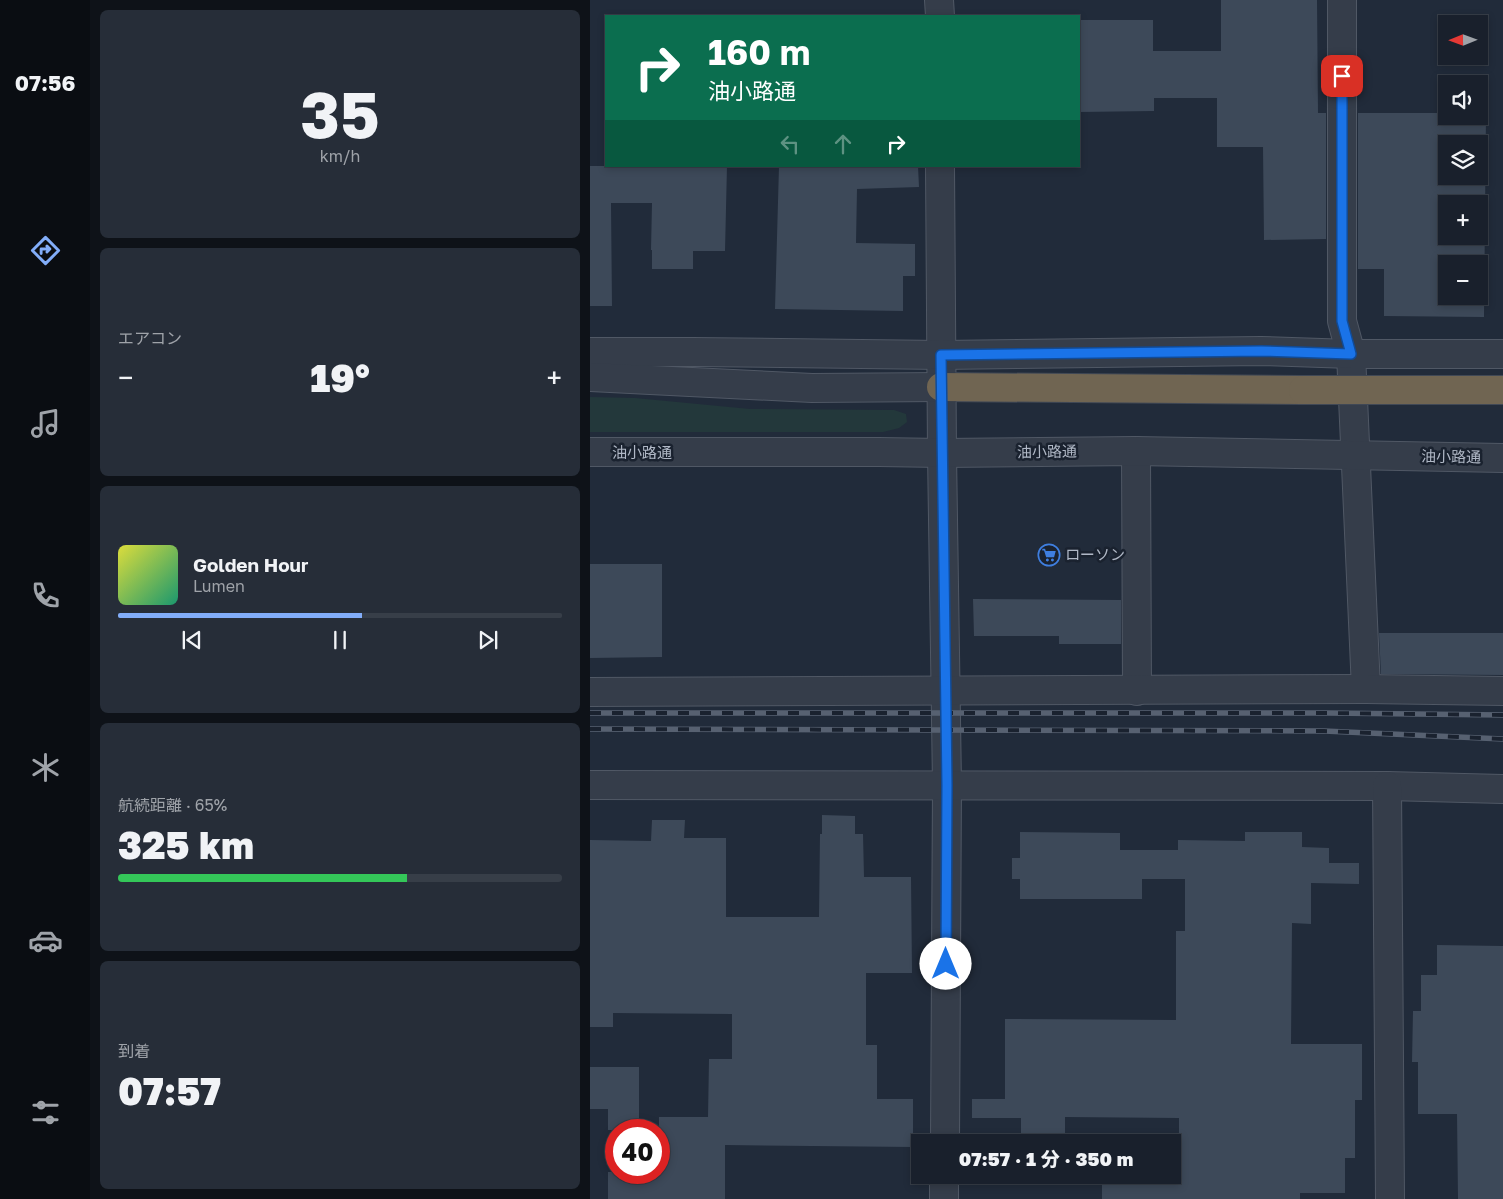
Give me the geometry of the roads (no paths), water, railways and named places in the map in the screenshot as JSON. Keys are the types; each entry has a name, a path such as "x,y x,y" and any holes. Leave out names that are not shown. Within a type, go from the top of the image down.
{"highway":[{"path":"941,387 1503,390"}],"street":[{"path":"940,0 940,15"},
{"path":"1342,0 1342,321 1351,354 1366,690"},
{"path":"940,167 947,785 945,1134"},
{"path":"590,352 941,355 1261,351 1351,354 1503,354"},
{"path":"590,377 812,388 941,387"},
{"path":"1136,450 1137,691"},
{"name":"油小路通","path":"590,452 942,453 1136,450 1503,458"},
{"path":"590,692 1503,691"},
{"path":"590,785 1387,786 1503,789"},
{"path":"1387,786 1390,1199"},
{"path":"944,1184 944,1199"}],"railway":[{"path":"590,713 1327,713 1503,715"},
{"path":"590,729 1324,731 1503,739"}],"place":[{"name":"ローソン","path":"1049,555"}]}
